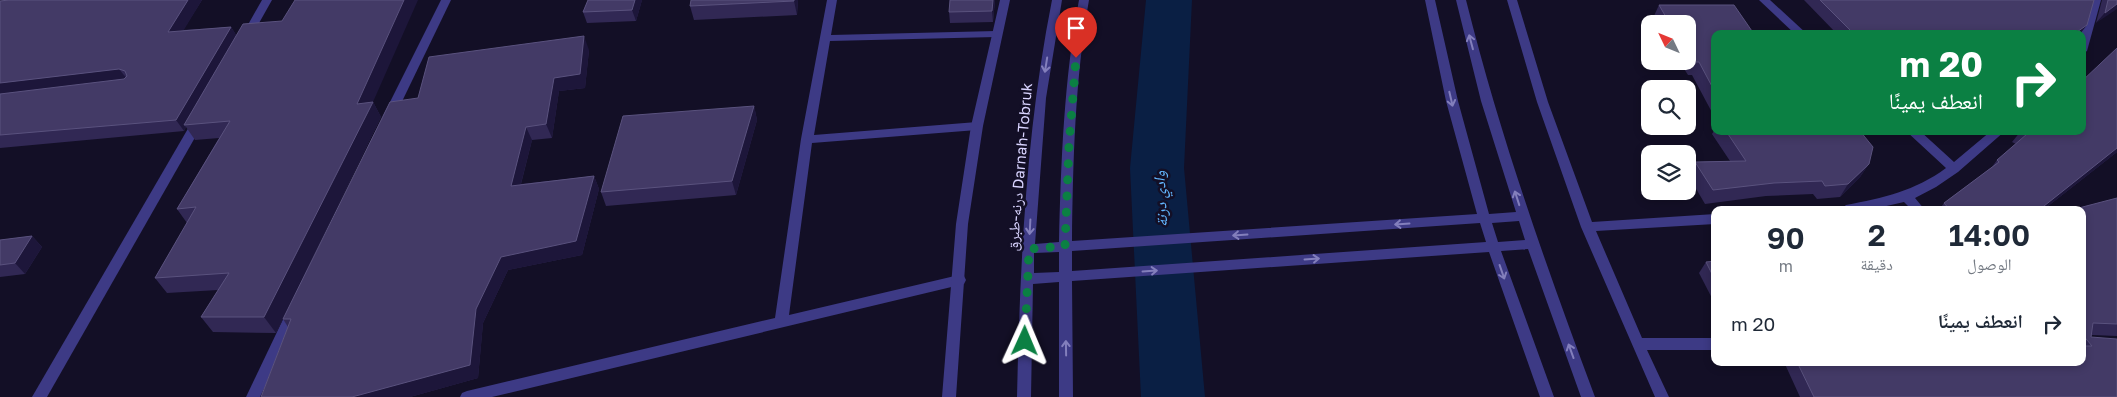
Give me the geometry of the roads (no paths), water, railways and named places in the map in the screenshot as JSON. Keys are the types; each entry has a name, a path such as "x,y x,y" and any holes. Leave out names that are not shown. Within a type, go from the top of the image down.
{"street":[{"path":"238,52 267,0"},
{"path":"382,129 446,0"},
{"path":"781,322 807,139 832,0"},
{"path":"949,397 962,224 977,126 1005,0"},
{"name":"درنه-طبرق Darnah-Tobruk","path":"1024,397 1027,279 1037,136 1057,0"},
{"path":"1066,397 1065,246 1070,127 1084,0"},
{"path":"1430,0 1455,115 1484,219 1547,397"},
{"path":"1461,0 1484,91 1523,216 1588,397"},
{"path":"1512,0 1540,99 1587,228 1662,397"},
{"path":"1764,0 1798,30"},
{"path":"2086,36 2096,0"},
{"path":"825,38 996,34"},
{"path":"39,397 203,112"},
{"path":"807,139 977,126"},
{"path":"1916,135 1954,169"},
{"path":"1863,206 1906,196 1954,169 1994,135"},
{"path":"1906,196 1915,206"},
{"path":"1029,249 1523,216"},
{"path":"1587,228 1711,219"},
{"path":"1027,279 1533,244"},
{"path":"468,397 958,280"},
{"path":"252,397 300,299"},
{"path":"1637,344 1711,344"}],"waterway":[{"name":"وادي درنة","path":"1169,0 1157,168 1173,397"}]}
